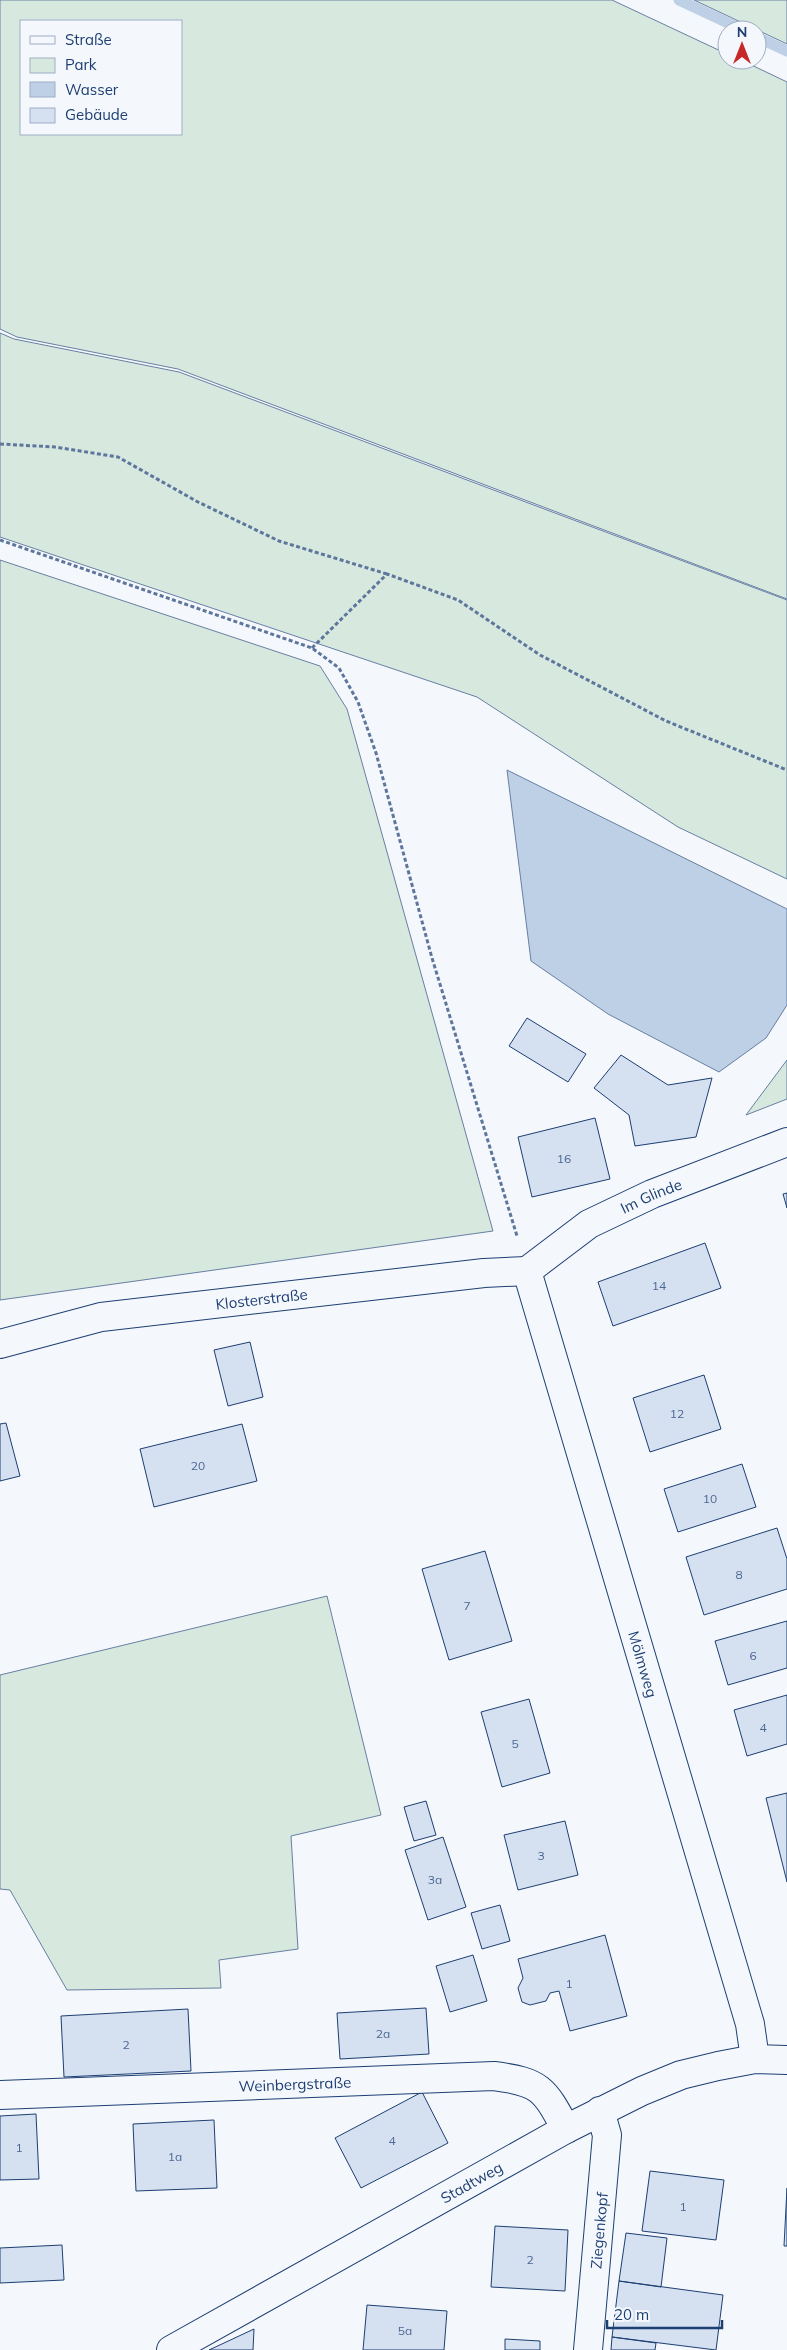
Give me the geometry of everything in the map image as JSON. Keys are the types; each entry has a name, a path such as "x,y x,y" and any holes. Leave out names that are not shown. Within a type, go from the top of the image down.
{"street":[{"name":"Im Glinde","path":"527,1271 589,1224 652,1194 787,1142"},
{"name":"Klosterstraße","path":"0,1344 101,1317 484,1273 527,1271"},
{"name":"Mölmweg","path":"527,1271 750,2024 755,2059"},
{"name":"Stadtweg","path":"171,2350 600,2111 681,2074 755,2059 787,2060"},
{"name":"Weinbergstraße","path":"0,2095 494,2076 523,2080 538,2087 548,2098 566,2129"},
{"name":"Ziegenkopf","path":"588,2350 607,2134 600,2111"}],"path":[{"path":"0,444 55,447 118,458 198,502 279,541 387,574 458,600 540,655 666,721 787,770"},
{"path":"0,540 312,648 339,668 358,702 376,753 432,958 527,1271"},
{"path":"312,648 387,574"}],"green space":[{"path":"0,0 612,0 717,49 717,70 762,70 787,82 787,599 178,369 17,337 0,329"},
{"path":"694,0 787,0 787,44 767,35 767,20 736,20"},
{"path":"0,333 14,339 179,372 787,600 787,879 678,827 477,697 0,537"},
{"path":"0,560 320,666 347,709 493,1231 0,1300"},
{"path":"787,1060 787,1099 746,1115"},
{"path":"327,1596 381,1815 291,1836 298,1949 219,1960 221,1988 67,1990 10,1890 0,1889 0,1675"}],"water":[{"path":"507,770 787,909 787,1005 766,1038 719,1072 608,1014 531,961"}],"building":[{"path":"527,1018 586,1054 568,1082 509,1046"},
{"path":"621,1055 668,1085 712,1078 696,1137 635,1146 629,1115 594,1088"},
{"path":"595,1118 610,1179 532,1197 518,1137"},
{"path":"787,1193 787,1208 783,1194"},
{"path":"705,1243 721,1288 613,1326 598,1282"},
{"path":"250,1342 263,1397 228,1406 214,1350"},
{"path":"704,1375 721,1429 650,1452 633,1398"},
{"path":"6,1423 20,1476 0,1481 0,1424"},
{"path":"242,1424 257,1481 154,1507 140,1449"},
{"path":"742,1464 756,1507 678,1532 664,1489"},
{"path":"777,1528 787,1559 787,1589 704,1615 686,1557"},
{"path":"485,1551 512,1641 449,1660 422,1569"},
{"path":"787,1621 787,1668 728,1685 715,1641"},
{"path":"787,1695 787,1744 747,1756 734,1710"},
{"path":"529,1699 550,1773 502,1787 481,1712"},
{"path":"787,1793 787,1882 766,1798"},
{"path":"426,1801 436,1835 414,1841 404,1807"},
{"path":"565,1821 578,1875 518,1890 504,1835"},
{"path":"443,1837 466,1907 428,1920 405,1850"},
{"path":"500,1905 510,1941 482,1949 471,1913"},
{"path":"605,1935 627,2016 570,2031 559,1991 550,1993 546,2001 530,2005 522,2002 518,1988 523,1978 518,1959"},
{"path":"473,1955 487,2001 450,2012 436,1966"},
{"path":"426,2008 429,2054 340,2059 337,2013"},
{"path":"188,2009 191,2071 64,2077 61,2016"},
{"path":"422,2092 448,2143 361,2188 335,2138"},
{"path":"36,2114 39,2179 0,2180 0,2116"},
{"path":"214,2120 217,2188 136,2191 133,2124"},
{"path":"650,2171 724,2180 716,2240 642,2231"},
{"path":"787,2188 787,2246 784,2246"},
{"path":"495,2226 568,2230 565,2291 491,2287"},
{"path":"626,2233 667,2238 661,2287 619,2281"},
{"path":"62,2245 64,2280 0,2283 0,2248"},
{"path":"619,2281 723,2295 716,2350 612,2337"},
{"path":"367,2305 447,2311 444,2350 363,2350"},
{"path":"254,2329 253,2350 209,2350"},
{"path":"612,2337 656,2343 655,2350 611,2350"},
{"path":"505,2339 540,2341 540,2350 505,2350"}],"waterway":[{"path":"679,0 722,20"},
{"path":"767,42 787,51"}]}
